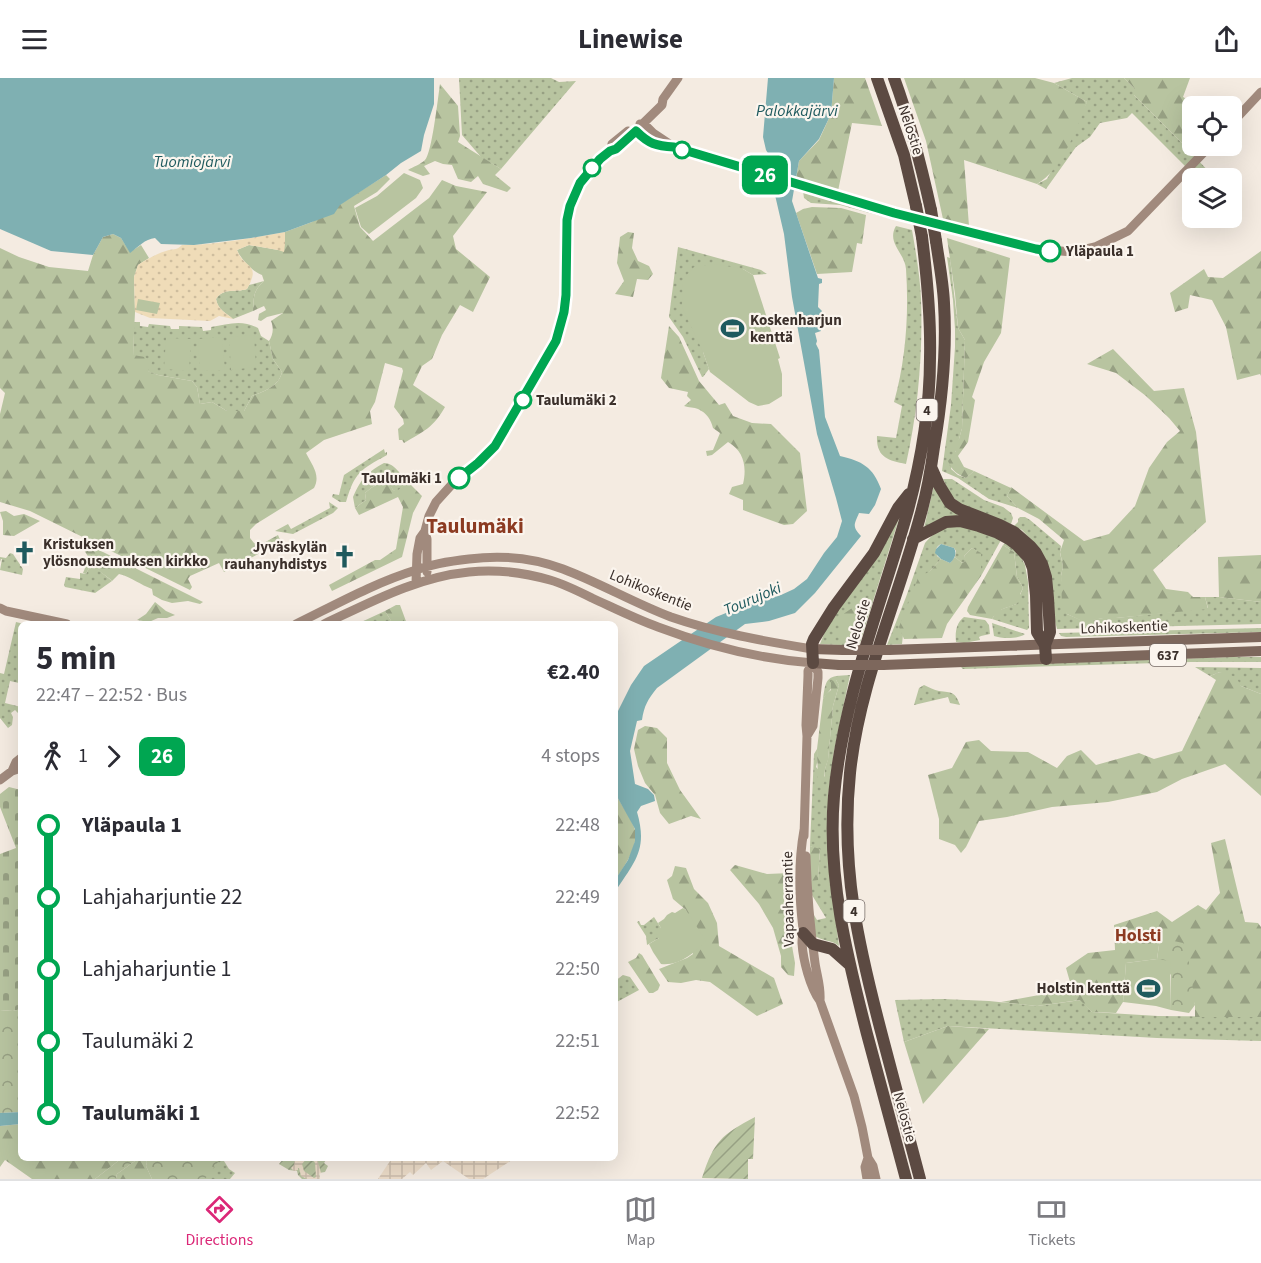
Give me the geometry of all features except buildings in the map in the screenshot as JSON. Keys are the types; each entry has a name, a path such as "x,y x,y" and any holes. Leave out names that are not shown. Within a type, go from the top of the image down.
{"highway":[{"name":"Nelostie","path":"877,78 904,155 922,237 928,291 930,358 920,457 896,551 846,719 834,797 834,869 837,900 850,965 906,1179"},
{"name":"Nelostie","path":"894,78 917,149 931,210 944,305 944,361 939,414 922,513 860,715 850,772 846,833 856,928 920,1179"},
{"path":"931,467 950,502 959,509 1014,532 1036,553 1046,578 1048,598 1050,632 1045,645 1046,659"},
{"path":"813,663 812,644 822,624 868,563 898,508 912,491"},
{"path":"914,539 946,522 960,521 1009,538 1029,558 1033,568 1037,632 1045,645"},
{"path":"803,933 813,944 832,949 850,965"}],"main road":[{"path":"416,583 420,538 436,502 445,491 489,453 500,439 556,341 566,295 567,220 570,206 580,183 600,159 616,149 639,126 678,78"},
{"path":"1242,112 1261,92"},
{"path":"639,126 646,141 659,147 674,147 894,213 1029,248 1052,251 1073,252 1095,247 1128,231 1200,156"},
{"path":"425,531 427,539 426,580"},
{"name":"Lohikoskentie","path":"302,621 387,580 416,569 470,559 503,557 542,563 561,569 674,618 756,640 812,649 900,650 1261,637"},
{"name":"Lohikoskentie","path":"330,621 398,589 416,583 468,572 493,571 551,580 659,627 738,652 813,663 896,664 1261,651"},
{"path":"2,610 53,621"},
{"name":"Vapaaherrantie","path":"813,663 808,671 804,830 809,917 821,991 820,1000"},
{"path":"0,780 16,769"},
{"name":"Vapaaherrantie","path":"804,830 800,850 803,951 814,992 820,1000 854,1096 868,1158 873,1166 876,1179"},
{"name":"Vapaaherrantie","path":"867,1179 865,1167 868,1158"}],"green space":[{"path":"459,78 551,78 559,82 576,81 501,169 481,157 462,135"},
{"path":"834,78 865,78 882,126 852,123 838,191 796,178 799,161 819,140 831,114"},
{"path":"904,78 1035,78 1054,83 1087,102 1061,159 1046,178 1037,184 964,160 969,226 943,219 926,141"},
{"path":"1072,78 1124,78 1134,88 1134,95 1182,143 1182,156 1194,156 1205,168 1187,168 1132,113 1127,118 1100,123 1090,137 1076,147 1046,189 1037,184 1047,179 1087,102 1054,83"},
{"path":"1124,78 1190,78 1182,96 1182,143 1134,95 1134,88"},
{"path":"440,84 458,106 460,136 458,142 501,169 495,175 511,188 507,192 483,184 478,176 471,182 458,179 452,165 435,161 424,166 430,174 423,176 408,170 425,160 428,155"},
{"path":"404,173 420,180 423,188 416,198 369,234 361,227 355,208 377,196"},
{"path":"386,175 390,179 377,192 354,206 360,227 373,241 429,198 442,180 456,186 487,192 453,236 456,249 490,277 473,312 460,305 442,335 432,359 422,366 413,385 445,407 437,420 428,428 404,443 399,440 398,429 404,424 394,407 403,371 402,368 385,363 375,402 370,411 372,424 324,440 306,453 316,474 314,488 250,530 250,538 254,543 260,545 278,535 281,542 224,572 219,563 190,576 188,579 192,587 190,590 30,511 0,502 0,414 5,393 0,388 0,248 49,267 88,271 93,255 103,237 113,234 121,238 130,252 141,245 149,258 138,265 134,277 133,355 145,357 152,362 148,371 192,381 197,387 200,404 212,402 227,411 244,411 252,396 271,387 278,381 282,372 273,359 269,341 273,331 271,321 283,313 258,320 259,314 266,310 264,306 253,311 254,298 256,291 264,281 262,275 248,265 237,250 249,245 278,250 285,244 285,232 312,222"},
{"path":"803,191 884,213 888,218 840,205 811,203 804,198"},
{"path":"812,207 841,208 866,215 862,244 857,243 852,272 817,274 796,213"},
{"path":"896,226 912,230 921,299 919,382 906,464 884,457 877,443 877,436 896,438 902,406 894,402 904,353 907,286 905,263 893,238"},
{"path":"628,232 634,233 632,248 638,261 649,266 653,274 648,280 637,279 633,297 615,294 624,281 617,263 620,237"},
{"path":"947,238 1010,258 1001,333 984,362 972,397 975,400 968,442 958,456 964,467 974,471 966,478 955,472 948,461 956,451 953,445 959,439 962,428 965,340 958,328"},
{"path":"678,247 761,270 767,274 753,275 743,269 703,352 709,369 703,377 683,337 669,317"},
{"path":"1261,251 1261,376 1260,374 1237,380 1226,327 1212,300 1190,295 1188,308 1175,312 1170,293 1204,269 1208,277 1223,278"},
{"path":"947,257 950,258 958,328 965,340 962,428 951,469 966,478 974,471 1011,488 1007,496 1018,508 989,499 958,478 942,471 951,405 955,347 953,300"},
{"name":"Koskenharjun kenttä","path":"715,264 743,269 753,275 780,358 778,359 782,374 782,396 769,404 758,406 749,402 710,372 682,307 683,279 694,267"},
{"path":"264,281 255,294 253,311 233,319 218,306 216,299 219,295 247,289 249,285"},
{"path":"138,299 160,303 157,314 136,310"},
{"path":"134,322 140,322 140,326 148,327 149,324 170,326 171,329 179,329 179,326 202,327 203,331 229,324 252,325 258,328 261,336 269,341 273,359 282,372 278,381 271,387 252,396 244,411 227,411 212,402 200,404 197,387 192,381 147,371 133,356"},
{"path":"669,326 679,337 699,381 719,405 725,403 733,416 752,423 771,424 800,453 807,511 793,524 784,525 743,510 743,500 729,494 732,487 743,484 745,472 741,455 728,442 712,455 707,456 706,451 713,450 720,433 713,428 704,413 696,408 684,406 691,400 687,396 688,392 669,388 661,378"},
{"path":"254,335 256,367 231,370 229,337"},
{"path":"222,337 225,370 200,371 198,339"},
{"path":"166,338 191,339 189,371 164,369"},
{"path":"1113,349 1154,391 1184,388 1196,432 1206,522 1153,570 1166,589 1188,592 1193,597 1205,597 1208,609 1103,618 1084,622 1067,614 1062,606 1063,566 1060,552 1064,540 1039,519 1018,508 1007,496 1011,487 1084,541 1109,534 1135,506 1149,468 1167,442 1180,431 1146,396 1116,373 1087,364"},
{"path":"384,449 387,455 360,473 352,484 346,502 340,502 332,497 333,494 339,495 344,475"},
{"path":"384,463 394,467 408,482 397,492 386,479 365,493 366,500 355,508 353,497 362,481 368,473"},
{"path":"387,479 393,490 397,491 408,482 422,496 413,513 402,557 332,591 329,585 375,560 380,560 396,549 403,507 398,497 359,515 355,508 366,500 365,493"},
{"path":"943,479 952,479 984,500 1003,507 1011,513 1013,518 1011,524 962,505 951,496"},
{"path":"934,485 972,518 924,528"},
{"path":"329,502 338,508 333,513 293,534 275,531 288,524 291,529 330,508"},
{"path":"6,511 14,516 24,514 40,521 14,536 3,535 3,521 0,512"},
{"path":"901,512 859,646 820,644 826,629","holes":["863,606 852,631 839,637 839,618 855,607"]},
{"path":"1020,517 1030,520 1061,546 1063,566 1061,576 1067,614 1083,621 1208,608 1205,597 1219,597 1261,602 1261,624 1057,629 1036,545 1022,530 1014,526"},
{"path":"956,526 975,529 1001,540 981,576 980,553 972,548 964,556 967,561 962,563 955,557 954,548 941,544 938,546 937,556 941,559 922,580 904,626 902,644 887,645 925,543 939,531"},
{"path":"1006,542 1020,555 1025,565 1028,582 1029,628 1027,630 992,619 997,611 1016,604 1023,588 1017,577 1014,552 1003,545"},
{"path":"1003,545 1014,552 1017,577 1023,588 1020,601 1002,610 992,619 970,615 967,611 968,607"},
{"path":"91,546 203,602 200,604 188,601 172,603 162,600 153,595 152,589 123,575 119,574 112,581 91,564 86,574 83,573 89,558 84,550"},
{"path":"972,548 981,553 981,576 947,624 942,638 904,639 899,627 918,578 930,571 941,559 950,563 955,557 962,563 966,561 964,556"},
{"path":"10,553 23,569 22,575 0,570 2,559 0,562 0,557 6,558"},
{"path":"1261,555 1261,602 1219,597 1218,557"},
{"path":"91,564 112,581 95,593 65,587 66,577 80,579 80,573 86,574"},
{"path":"155,602 175,615 151,621 137,620 146,614"},
{"path":"400,605 406,621 391,621 385,611"},
{"path":"855,606 863,606 855,624 844,639 839,637 839,617"},
{"path":"385,611 391,621 363,621"},
{"path":"964,617 985,620 989,625 990,634 979,637 980,640 956,642 957,628"},
{"path":"16,622 18,622 18,683 10,681 5,703 18,706 18,713 15,710 11,713 12,725 8,728 0,718 0,673 4,674"},
{"path":"992,623 1025,634 1010,638 994,636"},
{"path":"1261,628 1261,632 1066,637 1059,633"},
{"path":"1261,657 1261,662 963,669 960,666"},
{"path":"1195,667 1261,668 1261,694 1241,686 1220,672 1210,676"},
{"path":"1220,672 1236,677 1241,686 1261,694 1261,796 1225,764 1182,779 1157,792 1108,802 1052,807 979,821 961,853 955,845 939,839 939,819 928,775 952,768 966,742 979,740 991,751 1028,752 1057,768 1067,756 1081,750 1096,765 1139,753 1154,759 1182,751 1216,680 1210,676"},
{"path":"850,675 834,751 828,797 829,870 839,946 815,936 812,912 817,920 826,918 812,895 810,881 818,879 820,850 810,846 814,754 817,749 816,767 825,777 833,706 839,685 836,680 823,699 825,686 832,677"},
{"path":"836,680 839,685 833,706 824,783 818,782 817,749 823,699 831,690 831,681"},
{"path":"924,685 952,694 960,705 950,703 948,697 914,705 919,688"},
{"path":"645,726 657,728 667,738 667,763 680,790 701,819 691,816 669,824 660,813 655,795 645,783 638,766 634,749 638,730"},
{"path":"9,787 18,789 18,1010 13,1011 0,1010 0,854 16,848 0,807 0,794"},
{"path":"618,798 636,833 633,847 618,876"},
{"path":"1225,839 1245,922 1258,923 1261,927 1261,1017 1195,1017 1195,1004 1160,938 1157,959 1126,963 1123,1002 1116,1013 1092,1012 1080,1000 1037,1006 1001,1002 1072,989 1066,968 1088,953 1115,950 1114,925 1157,911 1172,922 1198,905 1206,910 1220,893 1211,843"},
{"path":"810,846 820,849 818,880 810,881"},
{"path":"735,865 767,874 790,873 784,900 795,963 794,976 788,975 781,967 781,956 773,928 759,904 730,870"},
{"path":"675,866 686,868 694,889 708,903 717,923 719,946 774,978 783,1004 757,1016 710,982 696,980 681,983 668,982 659,969 693,954 686,910 673,899 667,880 672,876"},
{"path":"683,908 706,941 680,961 661,964 649,944 659,938 655,931 661,928 658,923 672,912 675,913"},
{"path":"654,917 661,928 659,938 647,945 646,936 637,922 644,925"},
{"path":"1160,938 1183,943 1190,966 1195,1005 1189,1013 1171,1010 1171,975 1157,959"},
{"path":"639,953 660,985 653,993 649,993 628,962 636,958"},
{"name":"Holstin kenttä","path":"1157,959 1170,961 1171,1010 1123,1002 1126,963"},
{"path":"623,975 630,977 639,990 618,1001 618,979"},
{"path":"943,999 1037,1006 1081,1000 1092,1012 1158,1016 1261,1017 1261,1041 1157,1038 948,1026 904,1042 895,1000"},
{"path":"0,1010 18,1010 18,1112 0,1113"},
{"path":"948,1026 989,1029 923,1104 904,1042"},
{"path":"755,1117 753,1159 748,1159 748,1179 702,1178 720,1140"},
{"path":"18,1124 18,1161 118,1161 95,1179 32,1179 5,1160 0,1167 0,1126"},
{"path":"118,1161 135,1161 117,1174 117,1179 95,1179"},
{"path":"135,1161 146,1161 146,1166 152,1179 117,1179 117,1174"},
{"path":"160,1161 224,1161 235,1173 230,1179 192,1179"},
{"path":"219,1161 205,1179 152,1179 146,1166 147,1162"},
{"path":"282,1161 325,1161 324,1163 328,1166 325,1172 319,1173 320,1179 302,1179 297,1171 289,1170 279,1164"}],"sand":[{"path":"285,232 284,252 249,245 237,250 252,270 251,280 247,289 226,292 216,299 220,308 233,319 219,316 210,321 150,318 135,312 134,277 138,265 149,258 177,249 182,245 246,239"}],"shaded area":[{"path":"295,1161 304,1161 302,1164 304,1171 314,1178 316,1177 314,1161 318,1161 320,1179 307,1179 301,1176 299,1168 294,1171 291,1168"},
{"path":"390,1161 443,1161 431,1170 426,1163 413,1175 410,1172 402,1179 378,1179"},
{"path":"443,1161 510,1161 483,1179 469,1179"}],"water":[{"name":"Tuomiojärvi","path":"0,78 434,78 434,104 421,151 340,205 334,214 285,232 251,238 194,245 161,244 155,238 130,253 121,238 113,234 103,237 93,255 51,251 0,229"},
{"name":"Palokkajärvi","path":"768,78 834,78 831,114 819,139 799,161 792,201 818,278 822,279 822,283 819,284 818,307 822,311 820,314 822,317 818,319 821,331 815,333 819,350 825,417 840,456 866,466 878,481 881,489 869,514 859,513 857,517 855,527 861,536 815,593 795,613 769,621 745,624 657,688 651,696 642,720 637,721 630,751 635,784 648,789 654,795 655,801 641,806 637,812 641,836 638,855 618,887 618,875 628,860 635,841 635,829 618,798 618,711 631,685 644,666 716,617 781,595 807,579 837,537 842,521 817,434 792,297 784,234 775,195 776,166 766,150 763,137"},
{"path":"941,544 954,548 955,556 950,563 935,553"},
{"path":"18,1112 18,1124 0,1126 0,1113"}],"bus line":[{"name":"26","path":"459,478 478,463 500,439 556,341 566,295 567,220 570,206 580,183 600,159 616,149 636,131 646,141 659,147 674,147 894,213 1050,251"}],"place":[{"name":"Yläpaula 1","path":"1050,251"},
{"name":"Koskenharjun kenttä","path":"732,329"},
{"name":"Taulumäki 2","path":"523,400"},
{"name":"Taulumäki 1","path":"459,478"},
{"name":"Kristuksen ylösnousemuksen kirkko","path":"25,553"},
{"name":"Jyväskylän rauhanyhdistys","path":"345,556"},
{"name":"Holstin kenttä","path":"1148,988"}],"district":[{"name":"Taulumäki","path":"475,526"},
{"name":"Holsti","path":"1138,935"}],"water label":[{"name":"Tourujoki","path":"752,598"}]}
